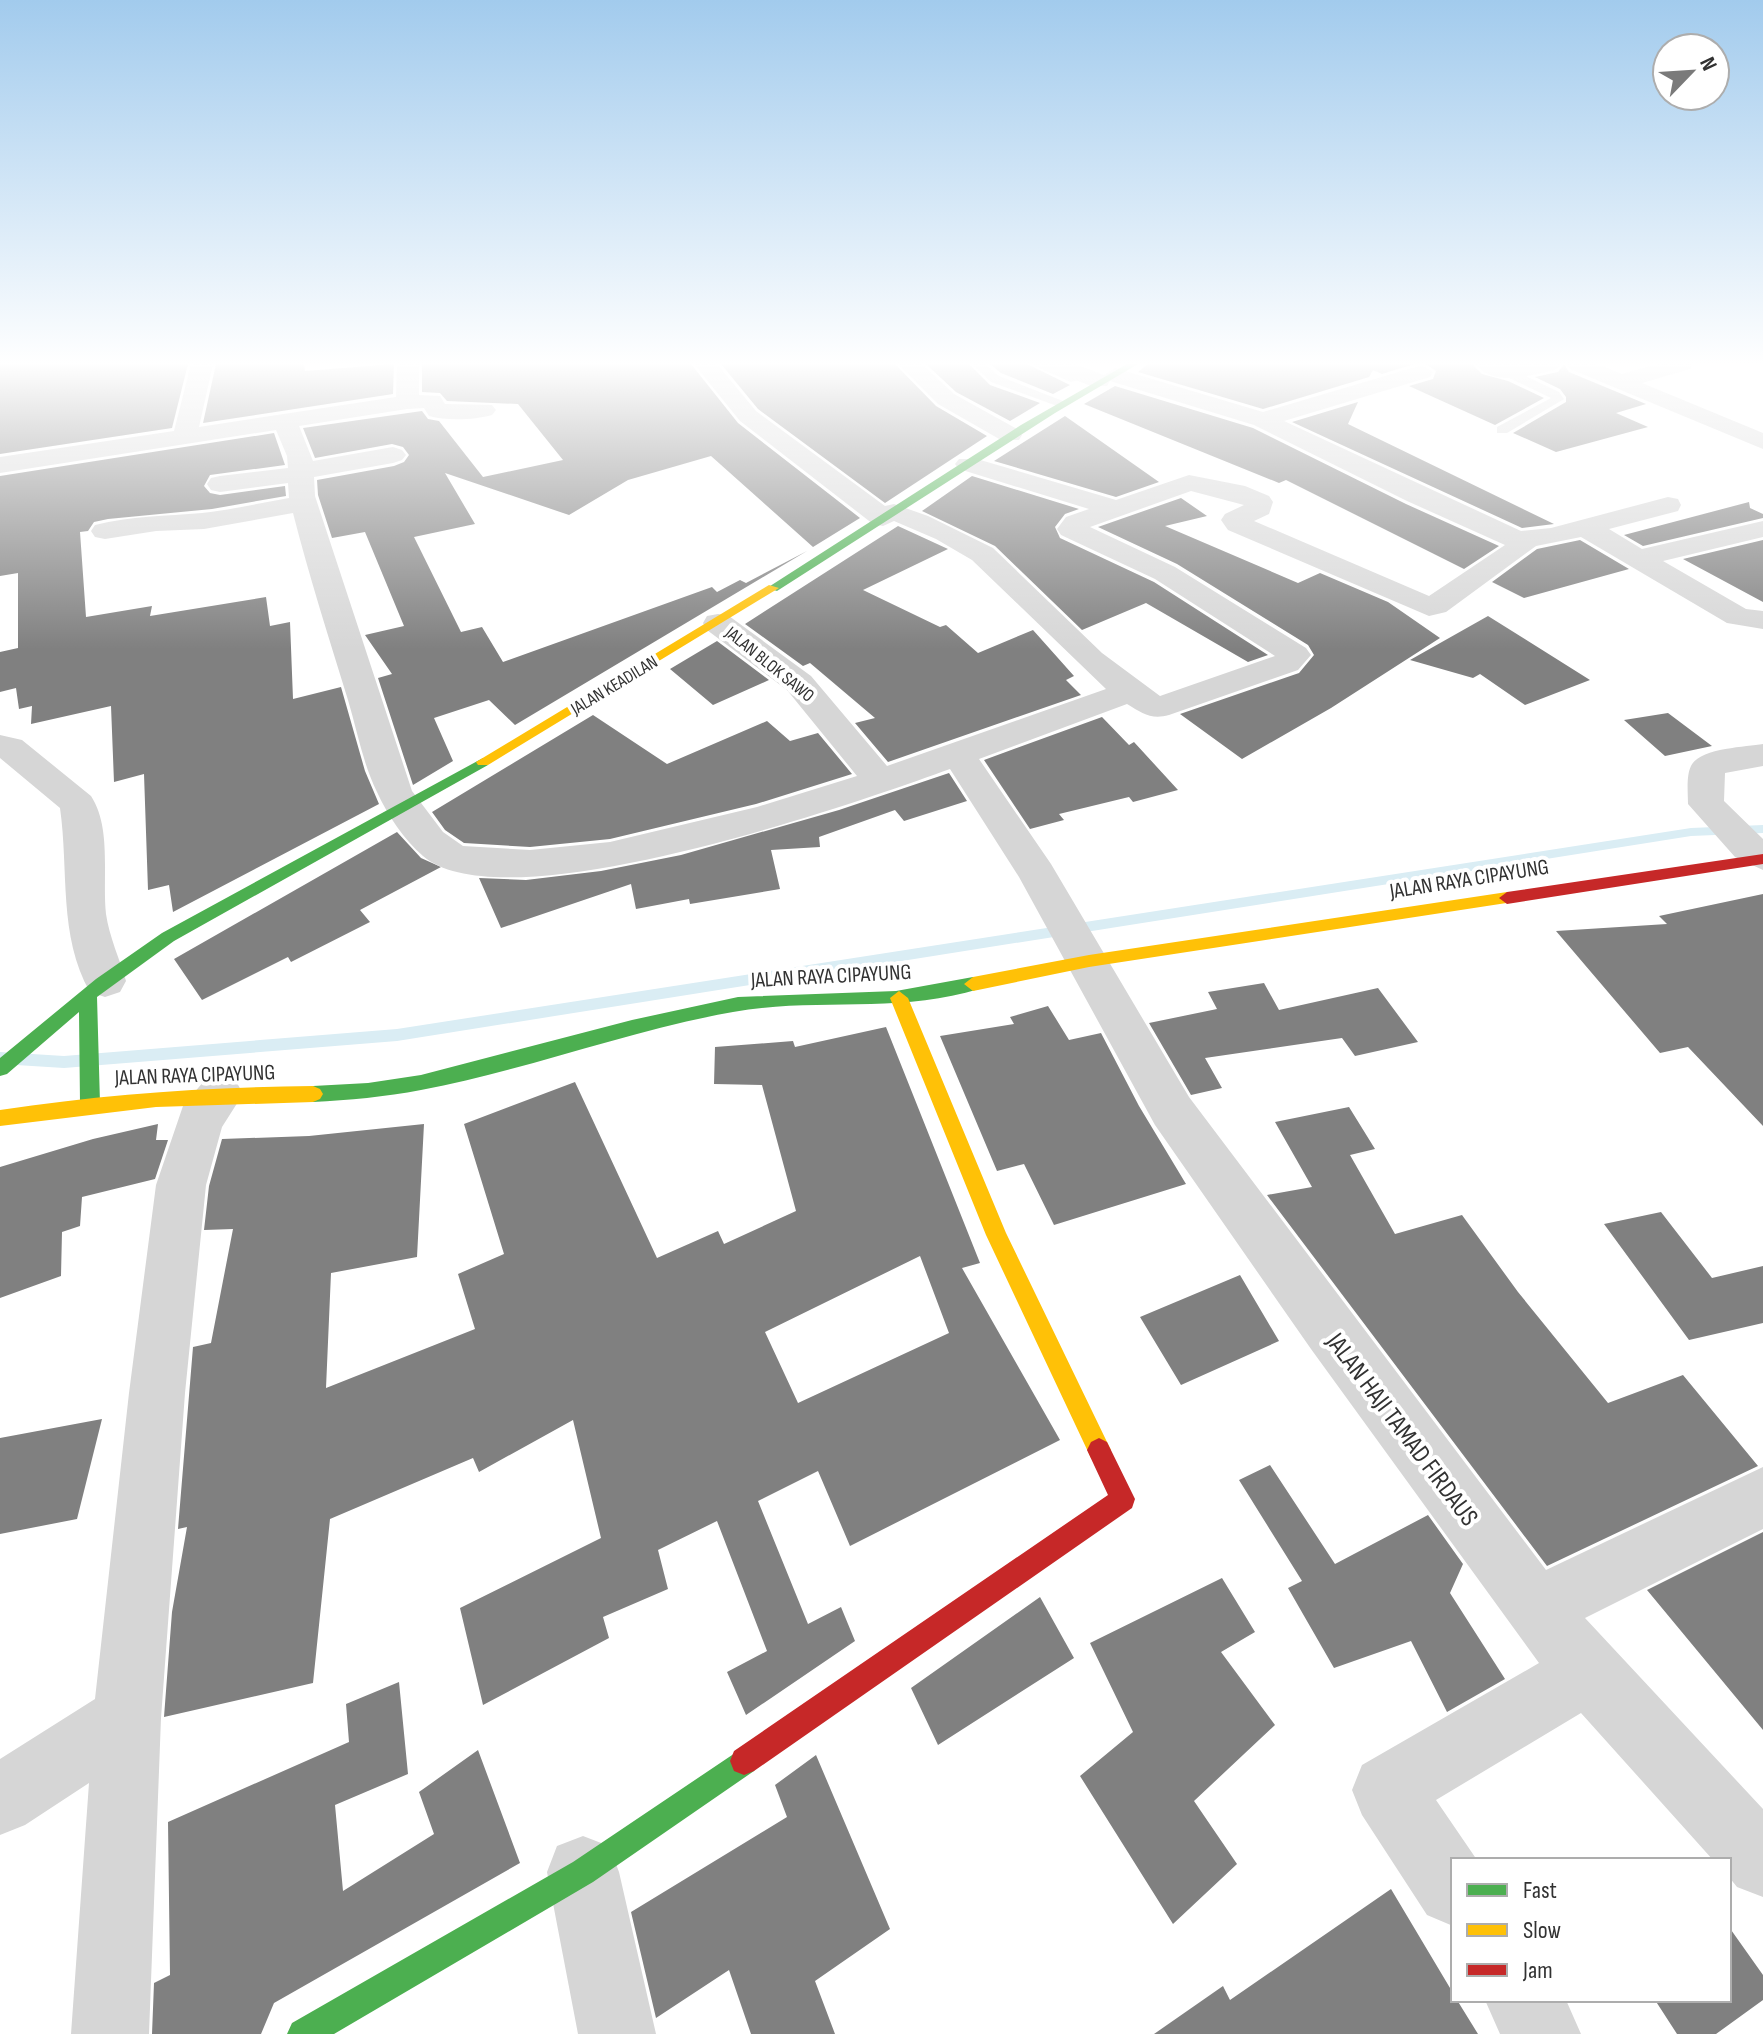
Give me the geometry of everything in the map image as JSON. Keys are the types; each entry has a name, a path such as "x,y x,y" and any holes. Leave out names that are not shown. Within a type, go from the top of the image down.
{"main road":[{"name":"JALAN KEADILAN","path":"0,1069 97,989 167,938 404,809 718,623 975,459"},
{"name":"JALAN RAYA CIPAYUNG","path":"0,1118 90,1103 220,1094 335,1094 448,1079 603,1033 739,1004 899,998 1086,957 1758,854"},
{"path":"90,1103 91,1026 97,989"},
{"path":"303,2034 583,1872 1123,1499 996,1235 899,998"}],"street":[{"path":"0,465 37,459"},
{"path":"300,459 318,554 394,791 404,809 442,852 470,862 541,865 608,858 752,821 880,781 1128,692"},
{"path":"105,531 231,517 303,483 380,459"},
{"path":"809,459 888,515 940,532 991,561 1128,692 1157,708 1287,663 1295,655 1165,573 1071,529 1076,523 1189,483 1257,499 1259,508 1235,520 1238,524 1429,607 1435,606 1523,545 1342,459"},
{"path":"968,464 1114,508"},
{"path":"220,484 303,483"},
{"path":"1518,540 1552,536 1668,505"},
{"path":"1585,527 1738,617 1763,620"},
{"path":"1639,558 1763,529"},
{"name":"JALAN BLOK SAWO","path":"718,623 799,683 880,781"},
{"path":"0,746 10,748 78,804 84,843 86,917 97,989"},
{"name":"JALAN HAJI TAMAD FIRDAUS","path":"958,754 1037,873 1172,1111 1536,1609 1588,1672 1763,1861"},
{"path":"1758,854 1706,804 1707,768 1717,762 1763,755"},
{"path":"110,2034 127,1718 181,1185 200,1120 220,1094"},
{"path":"1536,1609 1763,1497"},
{"path":"1451,1886 1387,1790 1588,1672"},
{"path":"0,1800 127,1718"},
{"path":"583,1872 617,2034"},
{"path":"1524,2002 1542,2034"}],"building":[{"path":"109,459 283,459 285,465 210,475 204,486 210,493 220,495 285,486 286,496 212,509 108,519 94,522 88,531 80,532 86,617 152,606 150,616 266,597 270,626 290,622 293,699 341,687 365,771 379,804 173,912 169,885 148,890 144,774 114,782 111,706 31,724 32,706 19,709 16,688 0,692 0,652 18,648 18,573 0,576 0,476"},
{"path":"406,459 469,459 483,477 563,460 701,459 628,480 569,515 445,473 475,524 414,537 461,632 482,627 503,662 712,587 717,592 740,580 746,583 807,551 515,725 489,700 434,718 453,761 413,785 378,678 392,674 365,635 404,626 365,532 332,538 318,495 317,480 394,466"},
{"path":"714,459 784,459 860,518 813,547"},
{"path":"825,459 952,459 885,503"},
{"path":"1126,459 1159,482 1116,497 994,461"},
{"path":"1220,459 1315,459 1499,546 1464,569 1286,480 1279,483"},
{"path":"1372,459 1420,459 1554,524 1522,528"},
{"path":"972,476 1079,509 1065,514 1055,527 1060,538 1154,582 1268,655 1248,662 1146,603 1082,630 995,546 922,511"},
{"path":"1181,498 1207,516 1165,526 1298,583 1320,573 1388,602 1440,638 1331,708 1242,759 1180,714 1299,673 1314,655 1308,645 1177,564 1098,527"},
{"path":"1749,502 1750,508 1763,514 1763,518 1643,546 1624,535"},
{"path":"898,526 948,549 863,590 940,627 946,625 978,653 1033,630 1074,676 1066,680 1081,695 888,762 855,723 875,718 810,663 803,666 745,624"},
{"path":"1580,540 1629,569 1524,598 1492,582 1537,549"},
{"path":"1763,540 1763,602 1683,559"},
{"path":"1488,616 1590,680 1525,705 1480,674 1473,678 1410,660"},
{"path":"717,641 769,680 713,705 670,669"},
{"path":"1668,713 1712,746 1665,756 1624,720"},
{"path":"593,715 667,764 767,721 790,741 818,733 852,774 756,804 610,839 530,847 464,843 445,830 432,812"},
{"path":"1102,717 1129,745 1134,742 1178,790 1133,802 1129,797 1059,814 1064,820 1030,829 984,760"},
{"path":"949,773 967,801 904,821 895,810 819,837 820,847 771,850 780,889 690,904 689,899 636,909 631,884 501,928 479,878 526,880 601,871 681,855 839,810"},
{"path":"397,832 421,858 441,867 360,910 370,922 291,962 288,957 202,1000 174,959"},
{"path":"1763,894 1763,1126 1688,1047 1660,1053 1556,931 1667,924 1659,916"},
{"path":"1264,983 1279,1010 1378,988 1418,1042 1355,1056 1342,1038 1205,1058 1222,1088 1191,1095 1149,1023 1217,1009 1208,992"},
{"path":"1048,1006 1069,1040 1101,1033 1139,1106 1186,1184 1054,1225 1024,1164 997,1171 940,1036 1014,1024 1010,1017"},
{"path":"886,1027 980,1263 962,1268 1060,1440 850,1546 818,1471 758,1501 808,1624 841,1607 855,1641 746,1715 727,1672 767,1651 717,1521 658,1550 668,1589 603,1617 609,1638 483,1705 460,1608 601,1538 573,1420 479,1472 473,1458 330,1519 313,1683 164,1717 172,1612 187,1527 178,1529 193,1347 211,1343 233,1229 204,1230 209,1186 222,1139 309,1136 424,1124 417,1257 331,1273 326,1388 475,1329 458,1274 504,1254 464,1124 575,1082 657,1258 718,1231 724,1244 796,1211 762,1085 714,1084 715,1047 793,1041 795,1047","holes":["920,1256 949,1333 798,1403 765,1332"]},
{"path":"1349,1107 1375,1149 1350,1155 1395,1234 1462,1215 1518,1292 1608,1403 1683,1375 1758,1466 1547,1566 1267,1195 1312,1187 1275,1122"},
{"path":"158,1124 156,1140 168,1140 155,1179 82,1197 80,1226 62,1232 61,1276 0,1298 0,1167 93,1139"},
{"path":"1661,1212 1712,1278 1763,1266 1763,1323 1689,1340 1604,1224"},
{"path":"1240,1275 1279,1341 1181,1385 1140,1317"},
{"path":"102,1419 77,1519 0,1534 0,1438"},
{"path":"1270,1465 1335,1564 1428,1515 1463,1564 1450,1593 1505,1679 1447,1712 1411,1641 1334,1668 1288,1588 1302,1581 1239,1480"},
{"path":"1763,1532 1763,1730 1647,1590"},
{"path":"1222,1578 1255,1632 1221,1652 1275,1725 1194,1801 1237,1864 1173,1924 1080,1776 1133,1732 1090,1643"},
{"path":"1040,1597 1074,1658 938,1745 911,1688"},
{"path":"399,1682 408,1774 335,1805 343,1891 434,1834 419,1792 478,1750 520,1863 274,2003 261,2034 152,2034 154,1983 170,1975 168,1822 349,1742 346,1704"},
{"path":"816,1755 890,1929 815,1981 835,2034 751,2034 729,1970 656,2018 631,1912 787,1817 775,1785"},
{"path":"1391,1889 1451,1990 1451,2002 1458,2002 1478,2034 1154,2034 1223,1986 1230,2000"},
{"path":"1731,1930 1763,1975 1763,2000 1716,2034 1677,2034 1656,2002 1731,2002"}],"waterway":[{"path":"0,1058 64,1062 397,1035 1691,832 1763,829"}],"traffic: fast":[{"path":"773,588 977,459"},
{"path":"0,1069 145,951 483,762"},
{"path":"313,1094 368,1091 421,1083 632,1026 738,1004 896,998 973,984"},
{"path":"88,997 90,1103"},
{"path":"303,2034 583,1872 744,1761"}],"traffic: slow":[{"path":"483,762 773,588"},
{"path":"973,984 1089,961 1507,898"},
{"path":"899,998 996,1235 1099,1450"},
{"path":"0,1118 156,1099 313,1094"}],"traffic: jam":[{"path":"1507,898 1763,859"},
{"path":"744,1761 1123,1499 1099,1450"}]}
